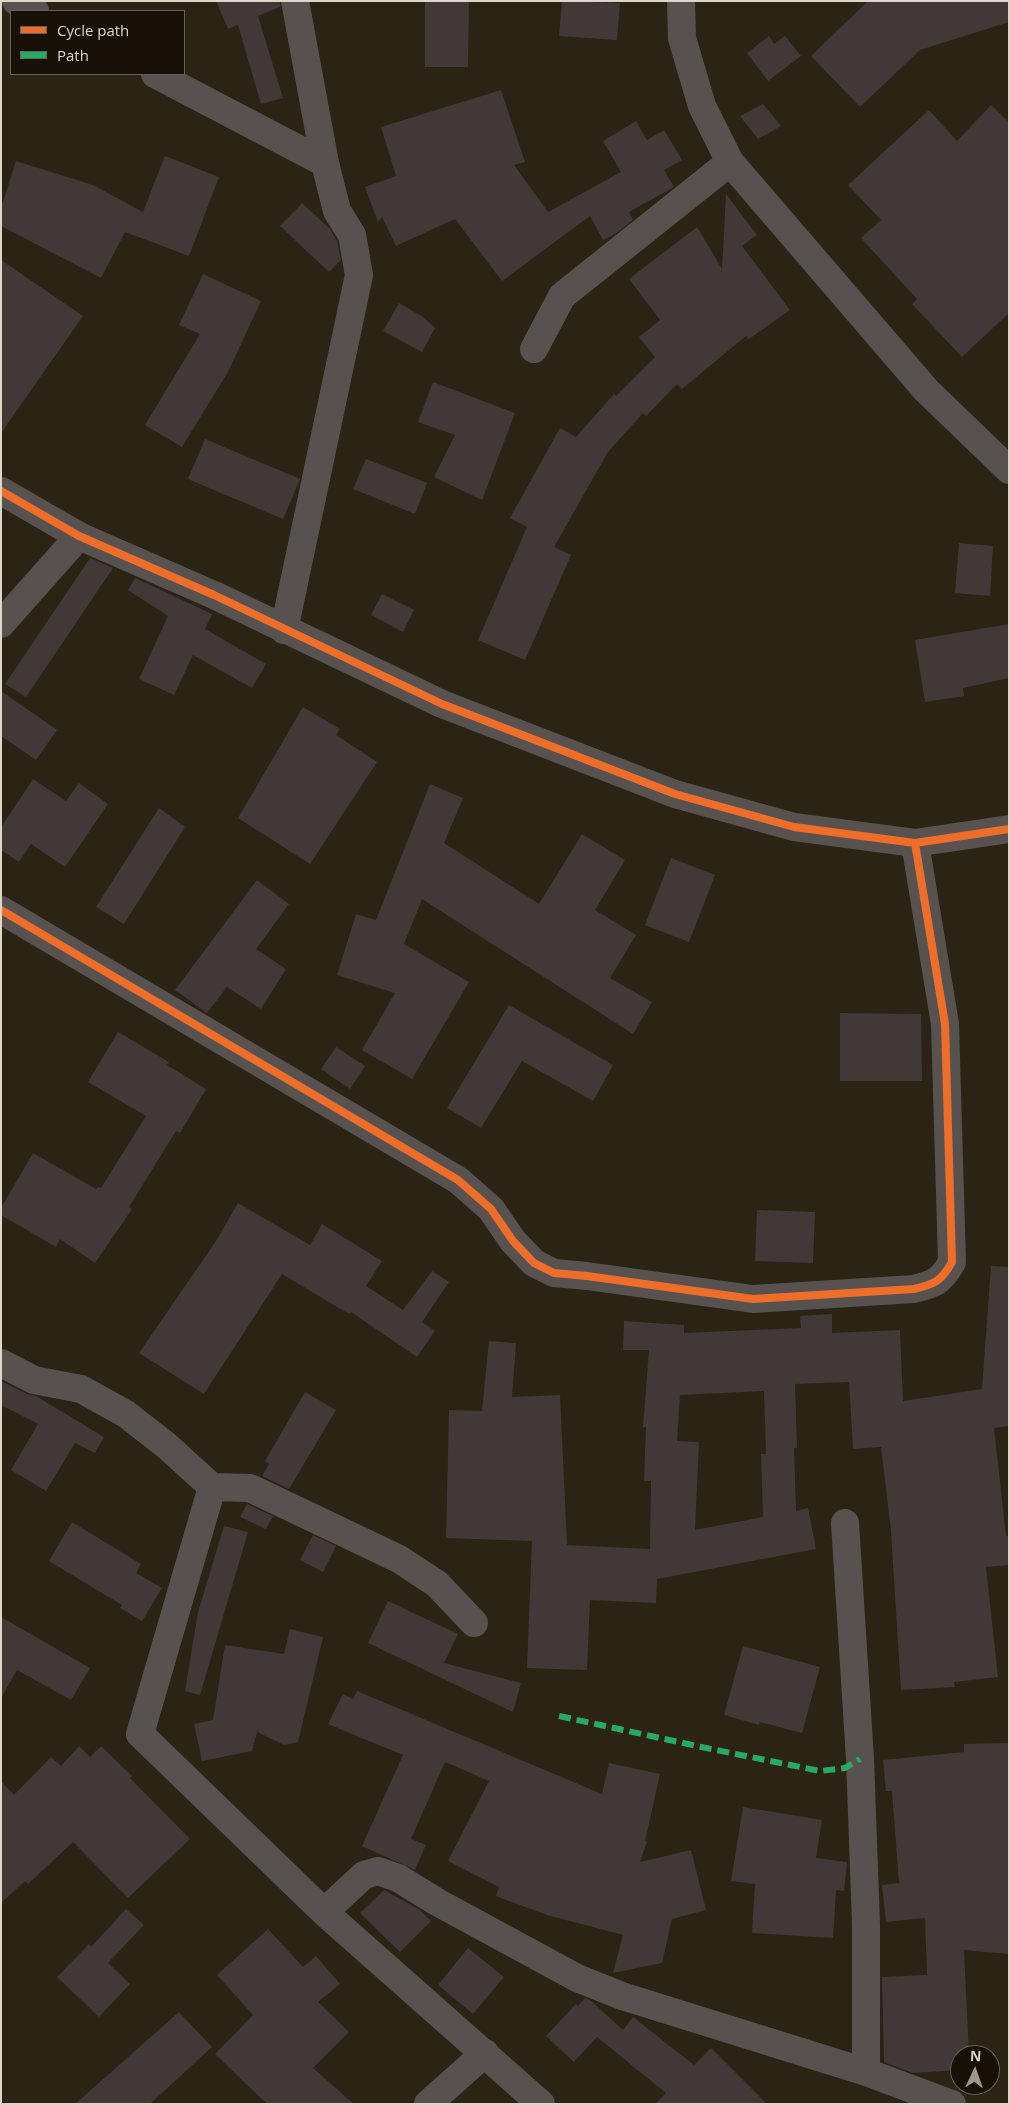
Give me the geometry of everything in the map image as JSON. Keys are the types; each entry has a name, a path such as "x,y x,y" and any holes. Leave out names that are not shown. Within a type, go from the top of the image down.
{"street":[{"path":"16,1 33,10"},
{"path":"284,630 359,274 352,235 337,211 325,163 295,1"},
{"path":"681,1 682,38 702,106 730,162 926,390 1009,470"},
{"path":"156,75 325,163"},
{"path":"534,349 562,296 730,162"},
{"path":"1,491 79,536 214,595 442,704 675,794 794,827 915,843 1009,829"},
{"path":"1,624 79,536"},
{"path":"1,910 458,1180 492,1209 513,1241 534,1263 554,1273 753,1299 914,1290 935,1284 946,1273 952,1262 945,1024 915,843"},
{"path":"1,1363 34,1380 81,1389 126,1414 167,1446 212,1487 250,1488 399,1559 437,1584 474,1623"},
{"path":"212,1487 140,1734 324,1912 542,2104"},
{"path":"845,1523 860,1759 866,1924 866,2072"},
{"path":"324,1912 364,1875 378,1870 398,1878 437,1902 577,1978 622,1996 866,2072 905,2096 952,2104"},
{"path":"428,2104 485,2053"}],"building":[{"path":"216,1 280,1 280,7 258,16 283,98 261,104 238,25 228,29"},
{"path":"425,1 469,1 468,67 425,67"},
{"path":"562,1 620,3 617,40 559,36"},
{"path":"868,1 1009,1 1009,22 920,50 860,107 811,56"},
{"path":"769,36 774,44 785,36 801,56 768,81 747,53"},
{"path":"501,90 525,162 514,165 548,212 621,172 603,141 636,121 647,140 664,130 682,160 664,170 674,187 629,212 633,220 615,234 603,240 590,216 502,281 455,219 396,246 382,217 378,222 365,187 396,176 381,127"},
{"path":"763,104 781,126 758,139 740,116"},
{"path":"991,105 1009,122 1009,313 962,357 912,304 917,299 861,238 881,220 848,185 929,110 957,141"},
{"path":"165,156 219,177 189,256 125,232 101,278 1,226 1,208 16,161 93,185 143,212"},
{"path":"726,194 757,235 742,246 790,310 749,339 746,336 682,389 677,384 646,416 643,413 608,452 554,547 571,555 525,660 478,640 527,527 510,518 560,428 576,437 614,394 616,396 655,357 639,337 660,320 629,279 697,227 722,269"},
{"path":"302,203 330,229 337,241 341,260 329,272 280,226"},
{"path":"1,260 83,316 1,433"},
{"path":"203,274 261,301 228,372 182,447 145,425 200,334 179,325"},
{"path":"399,303 423,317 435,328 422,352 383,331"},
{"path":"433,382 515,413 482,500 434,477 455,435 418,422"},
{"path":"205,439 300,479 283,519 188,479"},
{"path":"366,459 427,483 415,514 353,489"},
{"path":"959,543 993,546 990,596 955,593"},
{"path":"90,558 113,568 26,697 5,684"},
{"path":"135,578 212,614 205,629 266,664 252,688 193,655 174,695 139,679 168,616 128,590"},
{"path":"382,594 414,610 403,632 371,615"},
{"path":"1009,624 1009,678 963,688 964,696 925,702 915,640"},
{"path":"1,691 57,730 36,760 1,736"},
{"path":"303,707 340,729 336,735 377,762 310,864 238,818"},
{"path":"33,779 66,801 79,783 108,804 65,867 31,844 19,862 1,850 1,827"},
{"path":"430,784 463,798 444,843 539,904 582,834 625,860 595,910 636,935 610,978 652,1002 633,1034 422,899 404,944 469,982 412,1079 362,1050 395,993 337,975 356,914 376,920"},
{"path":"159,808 185,827 124,924 96,907"},
{"path":"671,858 715,875 689,942 645,925"},
{"path":"257,880 289,904 256,949 286,969 261,1009 227,987 207,1013 175,990"},
{"path":"509,1005 613,1065 593,1101 522,1061 481,1128 447,1108"},
{"path":"840,1013 921,1014 922,1081 840,1081"},
{"path":"118,1032 169,1062 167,1065 206,1089 180,1133 176,1131 129,1207 132,1209 95,1263 60,1239 56,1247 1,1215 1,1208 33,1153 96,1189 98,1187 101,1188 146,1116 88,1082"},
{"path":"336,1047 365,1066 350,1089 321,1069"},
{"path":"238,1203 310,1245 322,1224 382,1261 366,1286 403,1310 432,1271 449,1282 422,1322 435,1331 417,1357 351,1312 349,1314 282,1274 204,1394 139,1353 216,1241"},
{"path":"757,1210 815,1212 813,1263 755,1261"},
{"path":"991,1266 1009,1267 1009,1426 994,1428 1006,1536 1009,1536 1009,1565 986,1567 998,1677 954,1682 955,1687 901,1690 891,1531 881,1447 853,1449 849,1382 795,1384 797,1448 794,1448 796,1511 808,1508 816,1549 657,1579 656,1603 590,1600 587,1670 527,1668 532,1541 446,1538 449,1410 482,1411 489,1341 516,1343 512,1397 560,1395 567,1545 650,1549 651,1481 644,1481 646,1427 643,1427 649,1350 623,1350 624,1321 684,1325 684,1333 801,1328 800,1316 832,1314 832,1333 900,1330 903,1401 982,1389","holes":["764,1391 766,1454 761,1454 763,1517 695,1530 699,1442 677,1441 680,1395"]},
{"path":"1,1381 27,1394 36,1396 104,1437 95,1453 75,1443 46,1491 11,1470 38,1424 1,1405"},
{"path":"305,1392 336,1410 289,1489 262,1476 269,1464 265,1461"},
{"path":"247,1504 273,1516 266,1529 240,1517"},
{"path":"72,1522 141,1564 136,1573 162,1588 142,1621 120,1608 122,1605 49,1561"},
{"path":"224,1526 248,1532 200,1695 185,1691 198,1612"},
{"path":"313,1535 336,1546 323,1572 300,1560"},
{"path":"388,1601 458,1634 444,1663 521,1683 513,1712 368,1643"},
{"path":"1,1617 90,1668 71,1700 17,1670 1,1698"},
{"path":"290,1629 323,1637 298,1742 284,1745 257,1732 252,1751 202,1761 194,1724 213,1720 225,1645 284,1654"},
{"path":"743,1646 820,1667 802,1733 760,1722 759,1725 724,1715"},
{"path":"357,1691 602,1794 609,1763 660,1774 645,1841 647,1842 640,1862 691,1850 706,1910 672,1919 662,1963 613,1973 623,1935 547,1915 496,1896 499,1887 448,1861 489,1781 445,1762 411,1839 426,1845 415,1870 362,1846 403,1755 328,1724 343,1694 353,1699"},
{"path":"1009,1743 1009,1954 964,1950 969,2045 950,2045 950,2071 913,2073 884,2062 882,1977 927,1975 925,1918 886,1922 882,1885 899,1883 892,1791 886,1791 883,1760 964,1752 964,1744"},
{"path":"79,1746 90,1757 101,1746 132,1776 130,1778 190,1839 128,1898 73,1842 28,1884 25,1881 1,1903 1,1781 14,1795 51,1757 61,1766"},
{"path":"743,1807 822,1820 816,1858 847,1862 844,1891 836,1890 833,1938 752,1933 755,1884 731,1881"},
{"path":"384,1890 420,1910 431,1921 400,1952 360,1913"},
{"path":"126,1909 144,1925 108,1963 130,1984 99,2017 57,1977 89,1944 91,1947"},
{"path":"268,1929 303,1967 316,1956 340,1984 318,2002 349,2032 313,2068 354,2104 267,2104 215,2054 253,2015 217,1975"},
{"path":"468,1948 504,1977 473,2014 438,1985"},
{"path":"585,1998 590,2000 623,2030 633,2017 694,2065 711,2048 767,2104 655,2104 666,2093 597,2037 574,2062 546,2036 576,2004 578,2006"},
{"path":"179,2012 212,2047 150,2104 75,2104"}],"marked path":[{"path":"559,1716 820,1771 845,1768 860,1759"}],"cycle path":[{"path":"1,491 79,536 214,595 442,704 675,794 794,827 915,843 1009,829"},
{"path":"1,910 458,1180 491,1209 513,1241 534,1263 554,1273 753,1299 914,1289 936,1281 944,1274 952,1262 945,1024 915,843"}]}
